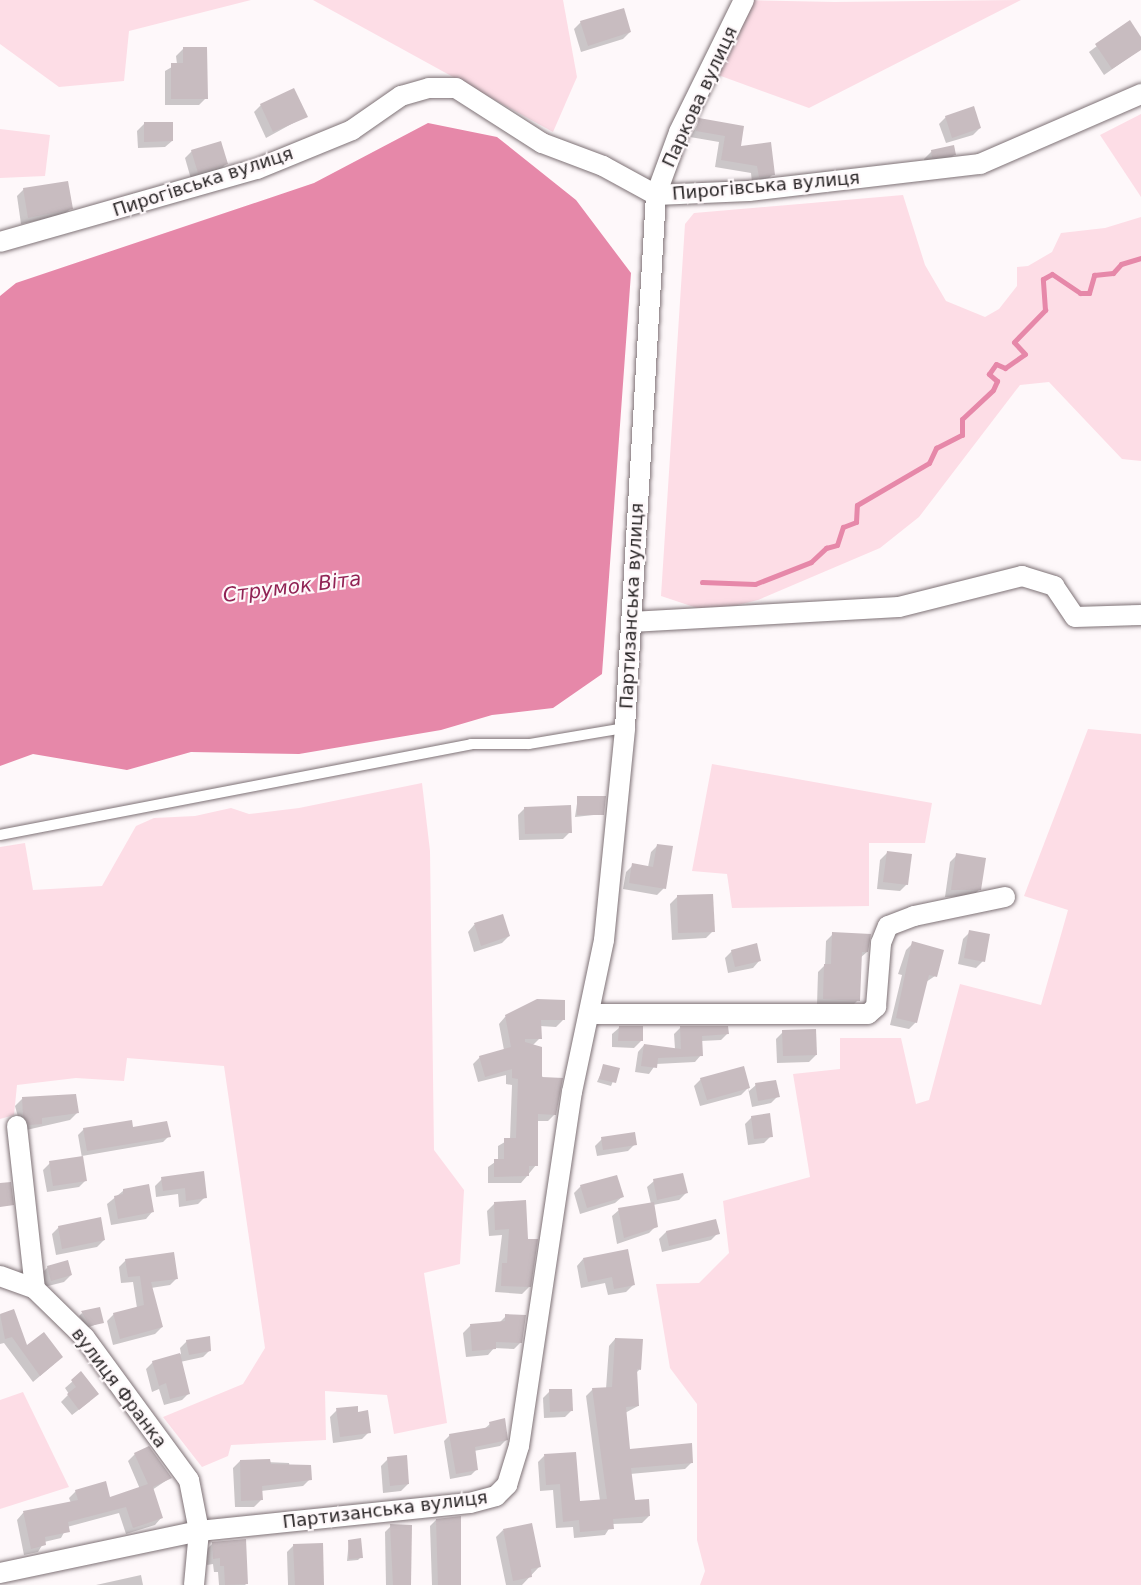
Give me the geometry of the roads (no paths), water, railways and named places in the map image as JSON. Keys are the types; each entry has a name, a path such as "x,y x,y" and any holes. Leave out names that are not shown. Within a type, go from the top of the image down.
{"street":[{"name":"Паркова вулиця","path":"656,195 679,132 744,0"},
{"name":"Пирогівська вулиця","path":"0,242 257,169 352,130 401,96 429,88 456,88 542,143 603,166 656,195 748,191 980,164 1141,94"},
{"name":"Партизанська вулиця","path":"0,1573 199,1531 470,1503 496,1496 507,1485 519,1446 572,1092 604,940 625,728 656,195"},
{"path":"631,622 899,608 1022,576 1054,586 1075,617 1141,615"},
{"path":"589,1014 868,1014 876,1007 881,943 888,926 914,916 1005,897"},
{"path":"17,1126 35,1289"},
{"name":"вулиця Франка","path":"0,1276 35,1289 85,1338 189,1480 199,1531 194,1585"}],"lane":[{"path":"0,835 471,744 529,744 625,728"}],"water":[{"path":"428,123 497,137 576,200 631,273 602,674 553,708 492,715 441,730 299,754 191,752 127,770 33,754 0,766 0,296 16,283 314,183"}],"waterway":[{"name":"Струмок Віта","path":"702,582 755,584 811,562 826,548 837,545 843,527 856,522 857,505 929,463 936,448 962,435 962,419 993,390 997,381 989,374 996,364 1005,368 1025,354 1014,342 1045,310 1043,279 1052,274 1080,293 1089,293 1094,275 1113,273 1121,264 1141,258"}]}
